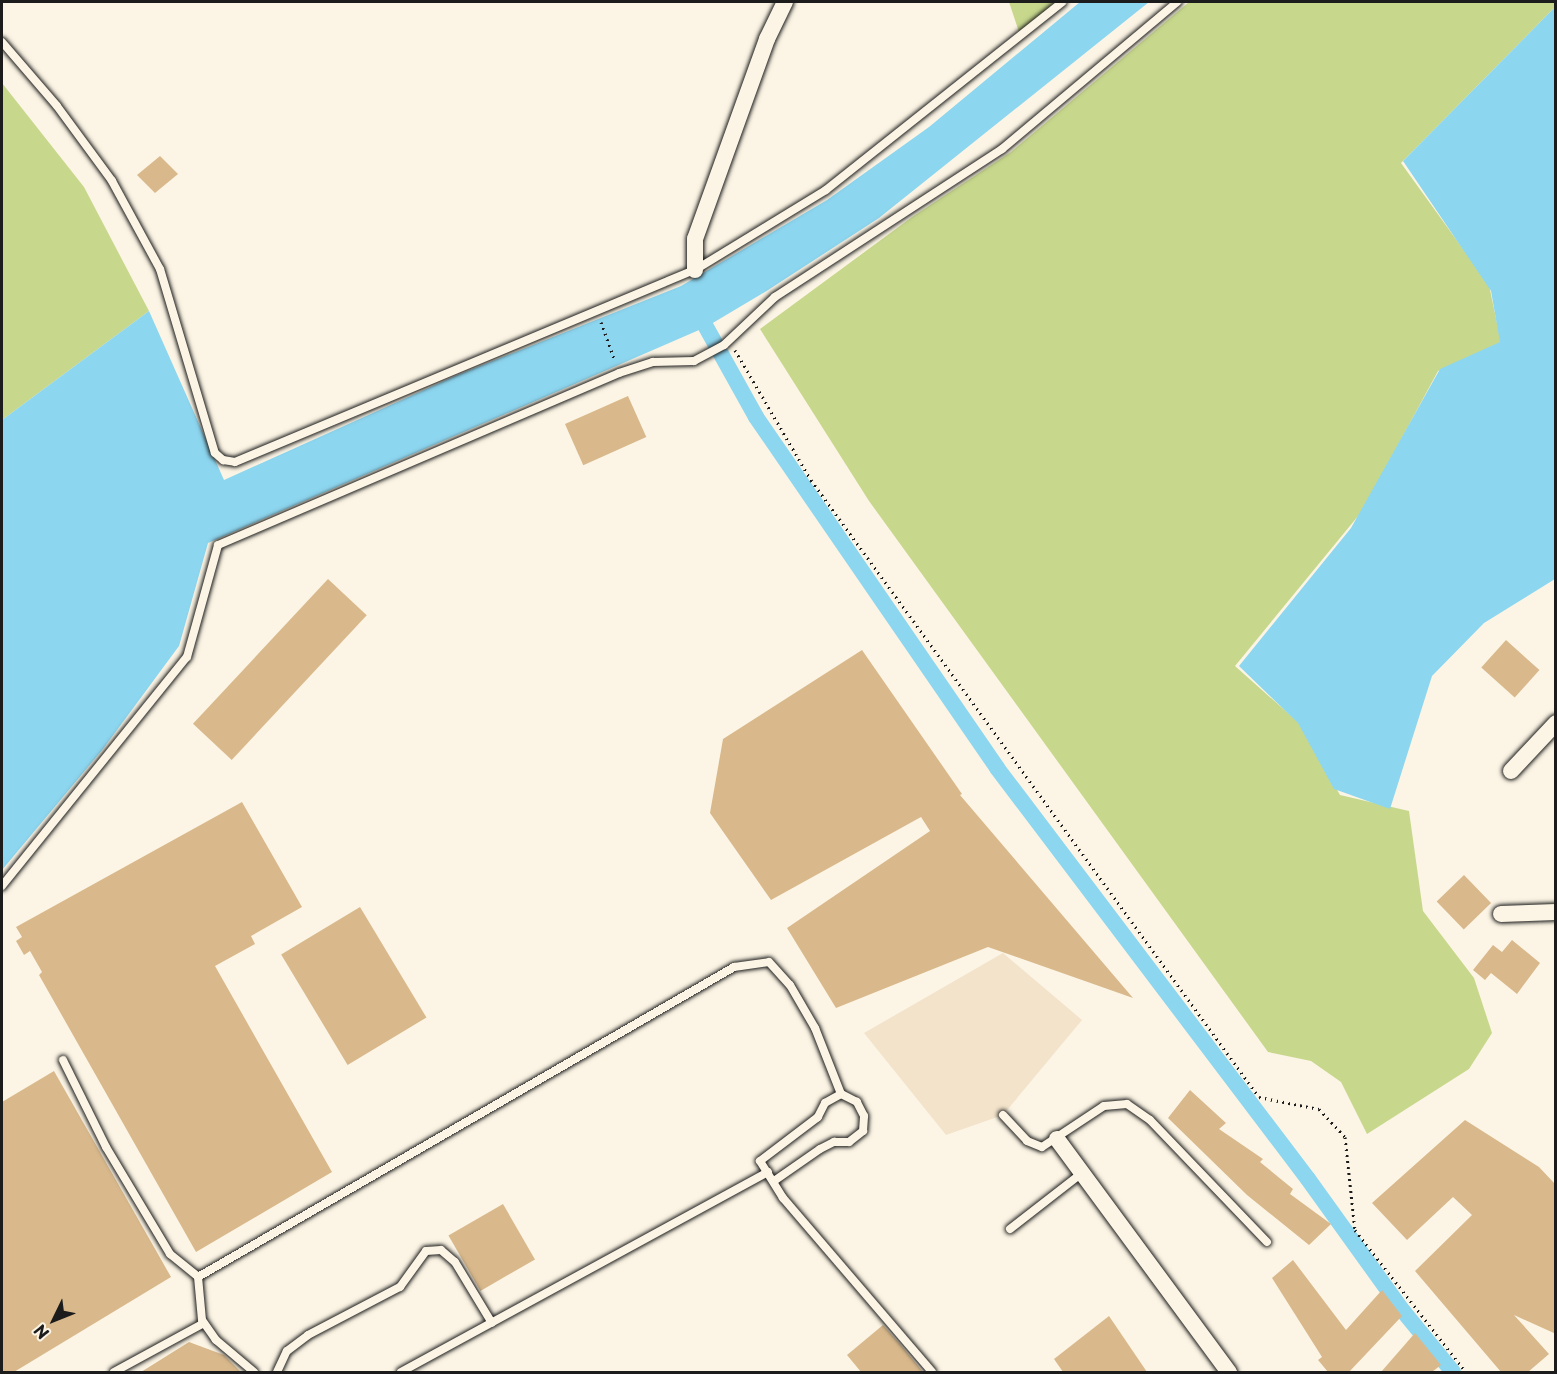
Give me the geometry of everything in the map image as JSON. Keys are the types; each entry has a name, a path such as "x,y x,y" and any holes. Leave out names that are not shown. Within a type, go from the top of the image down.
{"street":[{"path":"695,270 695,239 767,39 785,2"},
{"path":"1511,771 1556,723"},
{"path":"1501,914 1556,912"},
{"path":"1058,1139 1229,1372"}],"lane":[{"path":"2,42 57,106 112,181 160,269 216,453 223,460 235,462 695,270 826,190 1062,2"},
{"path":"2,886 187,657 218,545 619,373 653,362 694,361 726,343 775,297 1002,149 1177,2"},
{"path":"198,1277 734,967 769,962 790,985 815,1028 841,1094 857,1102 864,1116 863,1131 849,1142 834,1142 820,1149 774,1181"},
{"path":"63,1060 106,1147 170,1254 198,1277 204,1323 216,1340 254,1372"},
{"path":"841,1094 760,1161 783,1198 932,1372"},
{"path":"1003,1115 1036,1146 1048,1146 1104,1106 1116,1102 1133,1107 1150,1119 1267,1242"},
{"path":"401,1372 768,1172"},
{"path":"1010,1229 1082,1173"},
{"path":"276,1372 288,1351 308,1335 400,1287 426,1251 441,1250 454,1262 492,1323"},
{"path":"114,1372 204,1323"}],"path":[{"path":"599,316 618,368"},
{"path":"726,343 812,480 1259,1097 1319,1109 1346,1137 1351,1212 1355,1230 1466,1372"}],"shaded area":[{"path":"1003,953 1082,1020 1003,1115 946,1135 864,1033"}],"green space":[{"path":"1009,2 1063,2 1019,32"},
{"path":"1189,2 1555,2 1555,7 1401,163 1489,285 1501,342 1438,371 1363,510 1235,666 1298,722 1340,795 1409,811 1423,911 1474,978 1492,1033 1469,1069 1367,1134 1341,1082 1311,1061 1268,1052 869,501 760,329 912,217 1011,152"},
{"path":"2,83 84,187 149,311 2,420"}],"water":[{"path":"1080,2 1149,2 879,218 765,292 706,327 208,543 179,646 103,749 2,870 2,420 149,311 224,480 455,376 681,286 827,200 929,127"},
{"path":"1555,7 1555,579 1484,623 1432,676 1390,809 1334,789 1298,723 1239,666 1351,528 1440,369 1500,342 1491,291 1403,161"}],"building":[{"path":"160,156 178,174 155,193 137,175"},
{"path":"628,396 646,437 583,465 565,424"},
{"path":"328,579 367,615 232,760 193,724"},
{"path":"1506,640 1539,670 1515,698 1481,667"},
{"path":"862,650 962,794 960,795 1133,998 988,947 836,1008 787,928 930,831 921,817 771,900 710,813 723,739"},
{"path":"242,802 302,907 251,936 255,944 215,966 332,1172 196,1252 39,975 42,972 30,951 24,955 16,941 22,937 16,927"},
{"path":"1464,875 1491,903 1464,929 1437,901"},
{"path":"360,907 426,1018 348,1065 281,954"},
{"path":"1512,940 1540,963 1517,994 1491,973 1485,980 1473,970 1493,945 1502,952"},
{"path":"54,1071 171,1277 14,1372 2,1372 2,1102"},
{"path":"1190,1090 1226,1123 1219,1129 1263,1159 1260,1162 1293,1189 1290,1194 1331,1224 1309,1245 1247,1195 1168,1118"},
{"path":"1465,1120 1539,1167 1556,1185 1556,1334 1514,1315 1549,1354 1528,1372 1501,1372 1415,1271 1472,1215 1453,1197 1407,1240 1372,1203"},
{"path":"503,1204 535,1259 480,1291 448,1236"},
{"path":"1293,1260 1346,1330 1382,1290 1402,1316 1349,1372 1328,1372 1318,1360 1322,1357 1272,1278"},
{"path":"1109,1316 1147,1372 1063,1372 1054,1359"},
{"path":"883,1325 923,1372 861,1372 847,1355"},
{"path":"1415,1333 1441,1365 1432,1372 1381,1372"},
{"path":"189,1342 224,1355 241,1372 141,1372"}],"waterway":[{"path":"706,327 756,417 997,768 1308,1179 1403,1311 1453,1372"}]}
